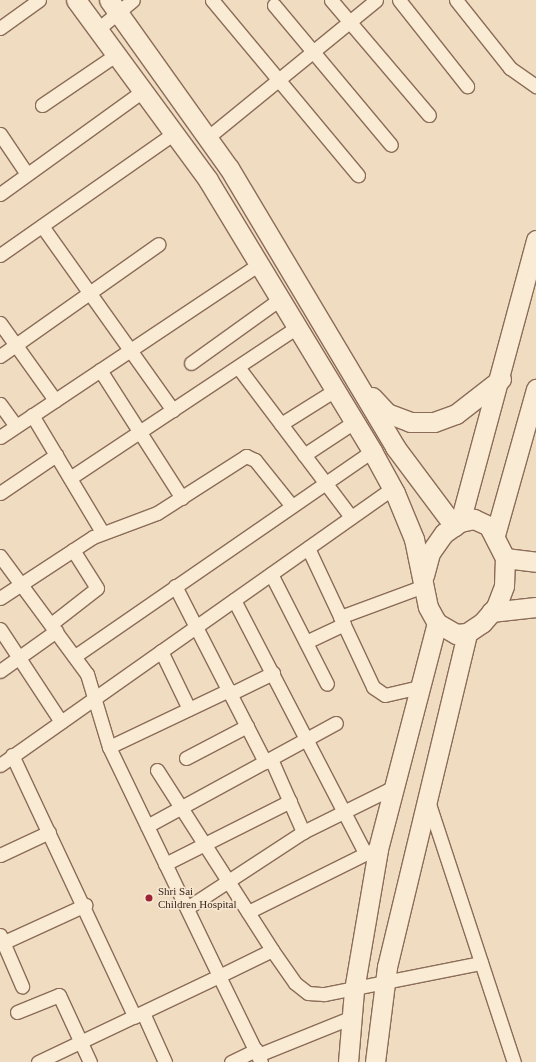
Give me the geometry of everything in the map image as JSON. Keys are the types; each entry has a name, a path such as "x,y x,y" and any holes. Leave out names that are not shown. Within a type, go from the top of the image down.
{"main road":[{"path":"76,0 208,180 372,451 392,488 424,580 428,607 437,623 447,632 467,633"},
{"path":"114,6 207,138 395,447 457,524"},
{"path":"424,580 430,553 457,524 501,379 536,240"},
{"path":"350,372 387,413 410,422 434,422 456,414 501,379"},
{"path":"495,535 536,389"},
{"path":"375,1062 384,985 429,804 467,633 491,612 504,586 505,558 495,535 482,522 457,524"},
{"path":"505,558 536,562"},
{"path":"491,612 536,607"},
{"path":"348,1062 354,990 371,850 392,788 437,623"}],"street":[{"path":"0,28 39,0"},
{"path":"98,29 114,6 133,0"},
{"path":"212,0 358,175"},
{"path":"331,0 430,115"},
{"path":"207,138 376,0"},
{"path":"399,0 467,86"},
{"path":"456,0 510,68 536,86"},
{"path":"274,5 314,50 391,145"},
{"path":"42,105 116,54"},
{"path":"0,194 143,91"},
{"path":"0,255 174,133"},
{"path":"0,134 27,174"},
{"path":"42,226 173,410"},
{"path":"0,356 159,244"},
{"path":"0,437 259,264"},
{"path":"191,363 280,299"},
{"path":"0,323 55,400"},
{"path":"70,478 298,327"},
{"path":"238,367 351,517"},
{"path":"100,370 182,498"},
{"path":"280,424 335,390"},
{"path":"0,404 16,426"},
{"path":"32,416 102,532"},
{"path":"304,455 354,422"},
{"path":"75,656 291,505 372,451"},
{"path":"0,493 56,455"},
{"path":"0,598 102,532 140,521 182,498 246,456 255,460 291,505"},
{"path":"0,764 392,488"},
{"path":"308,548 378,693 419,687"},
{"path":"0,671 17,659 54,628 97,588 73,550"},
{"path":"0,556 20,585 75,656 95,698 109,747 258,1056"},
{"path":"271,574 327,684"},
{"path":"306,642 342,620 424,580"},
{"path":"175,586 247,726 268,760 290,801 303,832"},
{"path":"234,600 344,810 371,850 248,912"},
{"path":"0,629 17,659 61,722"},
{"path":"161,651 189,709"},
{"path":"109,747 189,709 273,673"},
{"path":"147,826 336,723"},
{"path":"186,758 247,726"},
{"path":"12,756 139,1015 165,1062"},
{"path":"157,770 272,950 295,983 308,993 354,990 384,985 481,963"},
{"path":"186,908 303,832 344,810 392,788"},
{"path":"165,864 290,801"},
{"path":"429,804 514,1062"},
{"path":"0,855 50,832"},
{"path":"22,986 1,941 85,905"},
{"path":"38,1062 139,1015 272,950"},
{"path":"16,1012 60,995 90,1062"},
{"path":"231,1062 258,1056 352,1017"}],"place":[{"name":"Shri Sai Children Hospital","path":"149,898"}]}
